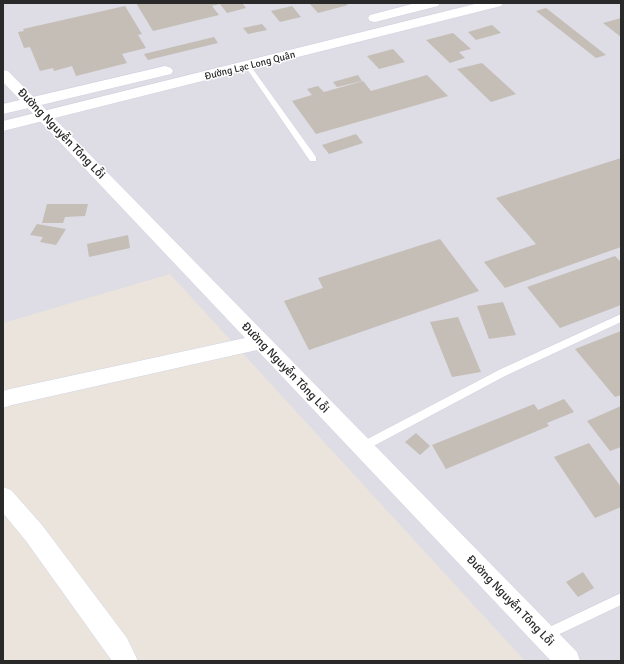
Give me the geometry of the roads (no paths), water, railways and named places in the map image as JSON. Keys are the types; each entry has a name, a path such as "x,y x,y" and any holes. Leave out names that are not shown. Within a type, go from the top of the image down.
{"main road":[{"path":"364,21 433,3"},
{"name":"Đường Lạc Long Quân","path":"3,126 496,3"},
{"name":"Đường Lạc Long Quân","path":"3,109 230,56"}],"street":[{"name":"Đường Nguyễn Tông Lỗi","path":"3,74 568,661"},
{"path":"3,400 10,397 260,342"},
{"path":"3,497 34,533 118,647 126,661"}],"lane":[{"path":"248,66 313,159"},
{"path":"362,448 502,372 621,318"},
{"path":"544,636 621,600"}]}
